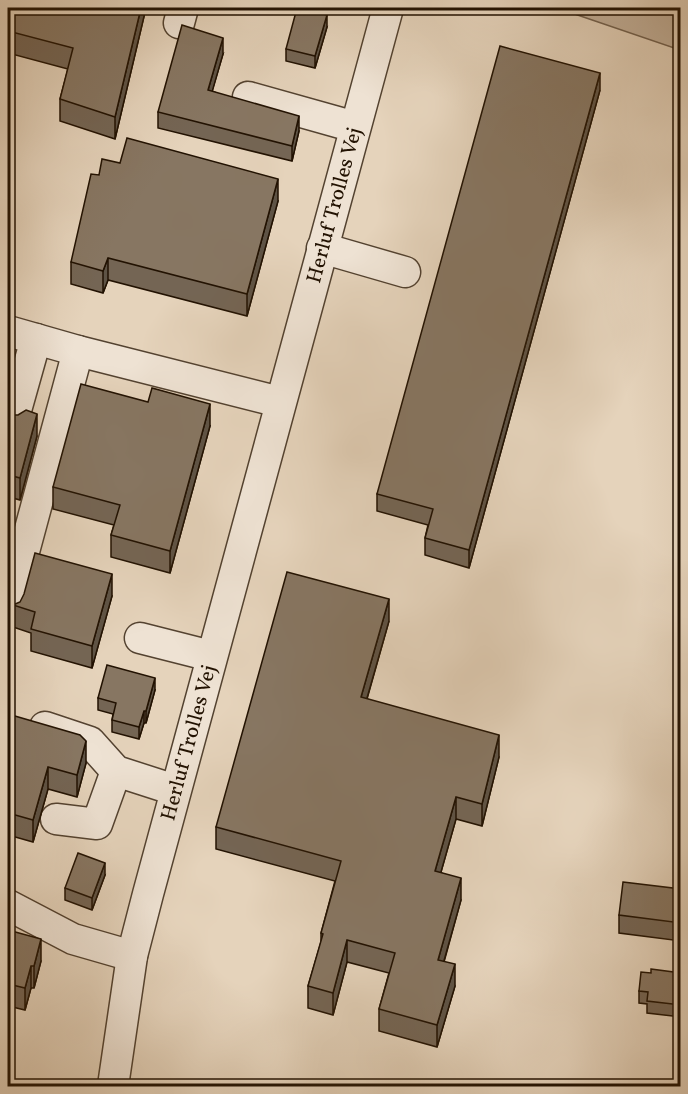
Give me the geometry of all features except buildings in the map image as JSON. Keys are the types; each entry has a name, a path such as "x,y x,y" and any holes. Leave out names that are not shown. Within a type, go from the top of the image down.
{"street":[{"name":"Herluf Trolles Vej","path":"113,1086 132,956 388,8"},
{"path":"248,97 355,127"},
{"path":"322,248 405,272"},
{"path":"8,331 280,402"},
{"path":"13,421 36,339"},
{"path":"8,611 78,351"},
{"path":"140,638 212,656"},
{"path":"17,717 90,742 116,771 175,790"},
{"path":"56,819 97,824 116,771"},
{"path":"8,905 73,939 132,956"}],"shaded area":[{"path":"557,8 680,8 680,50"}]}
